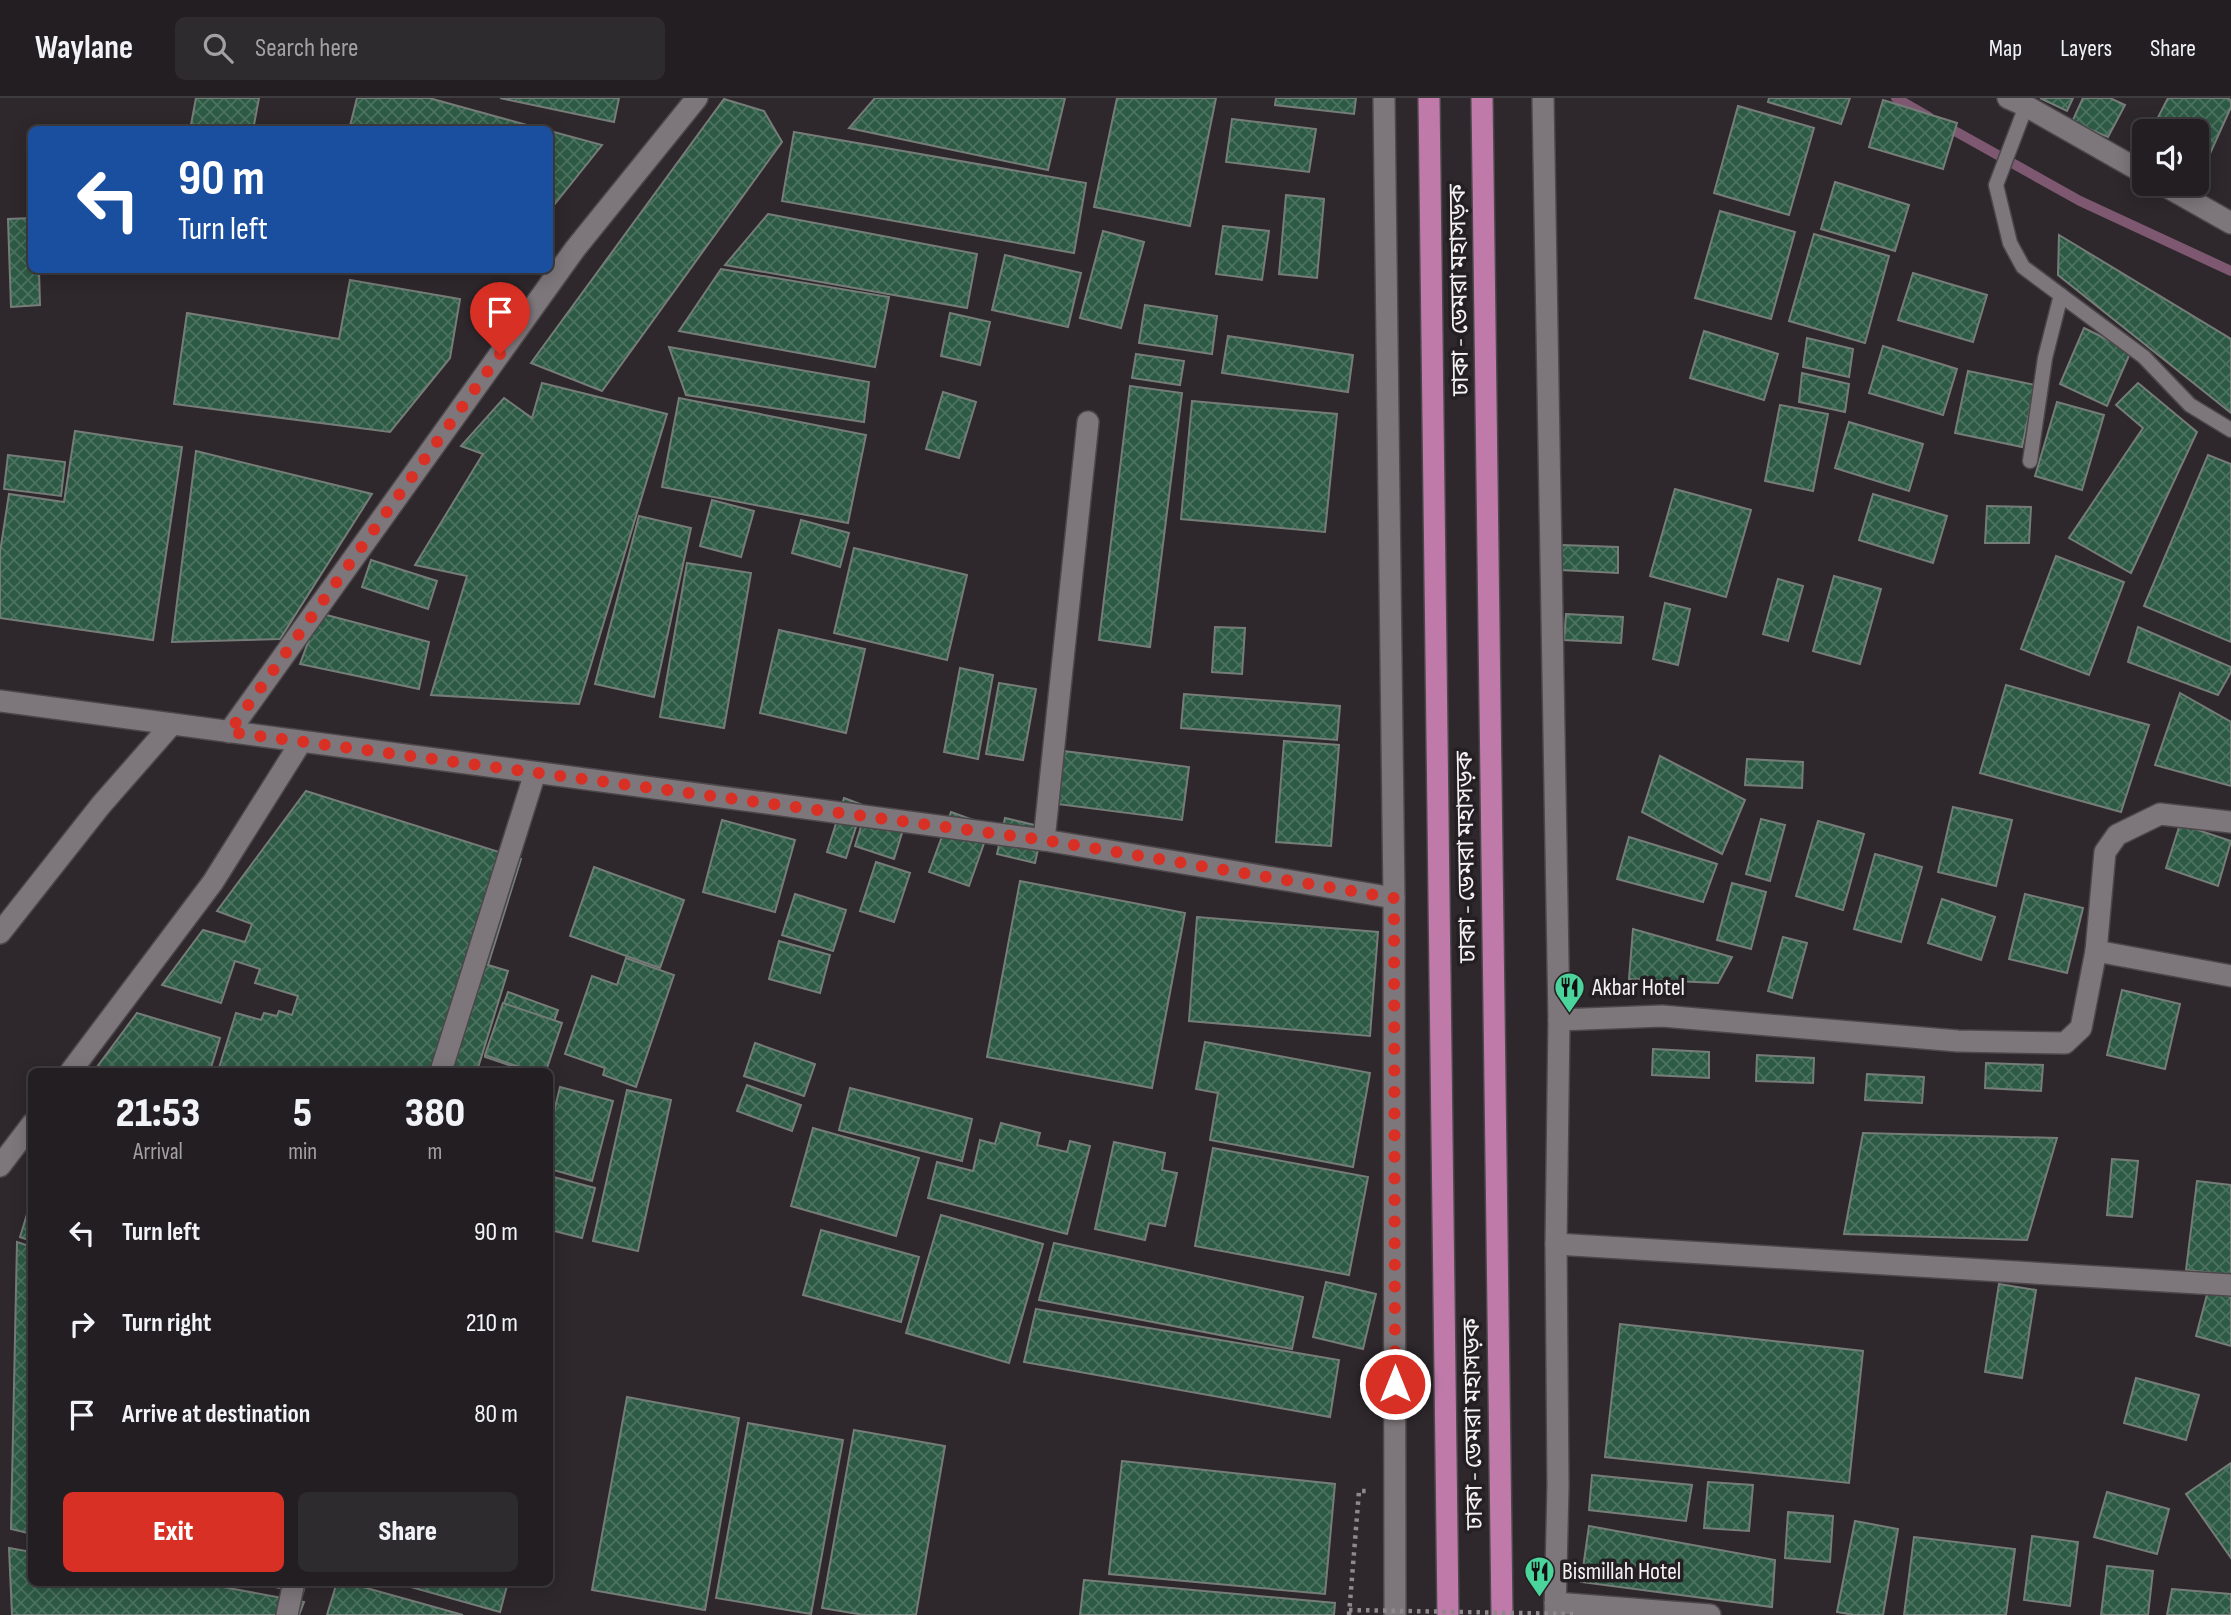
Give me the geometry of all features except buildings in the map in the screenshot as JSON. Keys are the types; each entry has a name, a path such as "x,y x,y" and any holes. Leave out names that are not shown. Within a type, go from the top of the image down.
{"main road":[{"name":"ঢাকা - ডেমরা মহাসড়ক","path":"1429,98 1448,1615"},
{"name":"ঢাকা - ডেমরা মহাসড়ক","path":"1482,98 1502,1615"}],"street":[{"path":"1384,98 1394,898 1395,1615"},
{"path":"1543,98 1559,1020 1556,1244 1561,1611 1710,1615"},
{"path":"229,732 575,249 694,99"},
{"path":"2018,108 2132,167"},
{"path":"2183,196 2231,223"},
{"path":"1044,840 1088,422"},
{"path":"0,701 1044,840 1394,898"},
{"path":"0,933 101,805 172,724"},
{"path":"73,1068 213,882 300,742"},
{"path":"442,1068 535,773"},
{"path":"1559,1020 1662,1016 1958,1041 2064,1043 2081,1028 2096,951 2105,852 2118,835 2160,814 2231,822"},
{"path":"2096,951 2231,976"},
{"path":"0,1166 28,1129"},
{"path":"1556,1244 2231,1285"},
{"path":"287,1615 293,1586"}],"lane":[{"path":"2018,108 1996,185 2010,243 2023,267 2144,357 2190,405 2231,430"},
{"path":"2030,461 2045,358 2061,295"}],"path":[{"path":"1359,1491 1349,1613 1561,1611"}],"waterway":[{"path":"1896,98 1929,117"},
{"path":"1944,125 2080,201 2231,271"}],"place":[{"name":"Akbar Hotel","path":"1569,1014"},
{"name":"Bismillah Hotel","path":"1539,1598"}],"route":[{"path":"500,354 229,732 1044,840 1394,898 1395,1384"}]}
